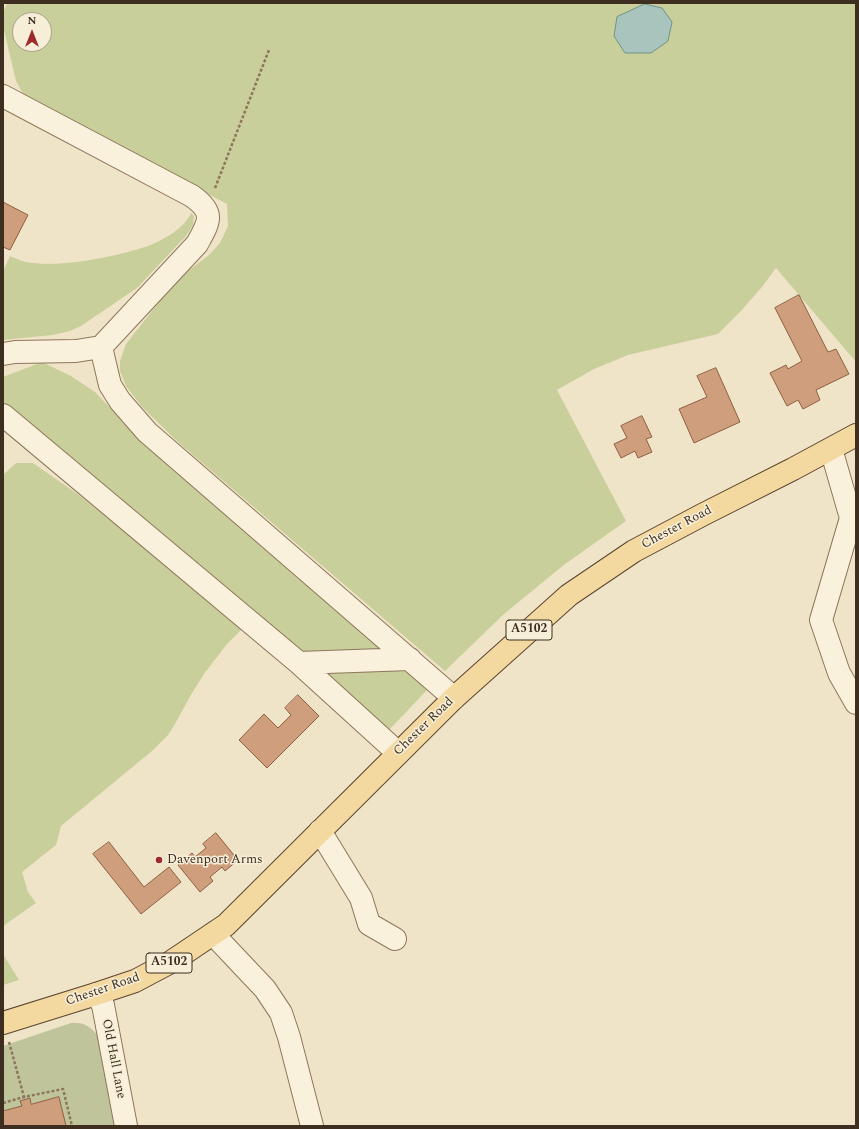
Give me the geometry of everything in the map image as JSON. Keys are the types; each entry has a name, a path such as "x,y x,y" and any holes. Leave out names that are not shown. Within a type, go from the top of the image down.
{"main road":[{"name":"Chester Road","path":"3,1023 135,981 171,962 213,934 226,925 454,698 569,595 634,551 856,435"}],"street":[{"path":"3,96 192,196 202,204 208,213 208,225 197,244 101,347 76,351 15,352 3,354"},
{"path":"101,347 110,385 120,401 147,432 454,698"},
{"path":"3,415 299,663 398,753"},
{"path":"831,449 851,518 821,620 839,673 856,703"},
{"path":"299,663 410,659"},
{"path":"320,831 361,898 369,924 394,938"},
{"path":"213,934 265,989 280,1013 289,1037 312,1126"},
{"name":"Old Hall Lane","path":"96,994 103,1005 126,1126"}],"path":[{"path":"208,213 209,203 269,50"},
{"path":"3,1023 25,1098"},
{"path":"3,1103 63,1089 72,1126"}],"green space":[{"path":"7,3 856,3 856,362 776,268 762,287 718,334 628,355 594,369 557,390 626,521 565,564 504,614 445,671 179,443 142,407 126,386 120,371 120,361 126,344 176,280 209,255 220,243 228,226 227,204 25,98 16,81 3,26 3,13"},
{"path":"191,213 194,216 193,225 186,236 137,288 81,326 70,331 53,335 3,340 3,271 10,256 21,261 46,264 91,260 122,253 148,246 167,237 184,224"},
{"path":"42,362 71,376 95,392 134,433 390,650 302,654 180,549 31,430 3,402 3,377"},
{"path":"16,463 33,463 79,495 176,573 216,608 243,628 227,644 204,674 168,735 152,751 61,826 56,845 22,872 28,892 36,903 3,926 3,475"},
{"path":"402,667 429,688 389,730 319,670"},
{"path":"3,954 19,980 3,985"},
{"path":"71,1023 86,1025 98,1036 115,1126 66,1126 58,1097 31,1104 30,1098 21,1101 22,1106 3,1111 3,1046"}],"water":[{"path":"645,4 662,8 672,22 668,41 651,53 625,53 614,36 617,17"}],"building":[{"path":"3,202 28,215 10,250 3,247"},
{"path":"799,295 828,352 836,349 849,374 816,390 820,400 803,409 798,400 787,406 770,373 786,365 788,369 802,361 775,308"},
{"path":"716,368 740,422 694,443 679,409 707,397 697,376"},
{"path":"642,416 652,437 646,439 652,452 638,458 635,451 621,458 614,444 627,438 621,426"},
{"path":"298,695 319,716 267,768 239,740 264,714 278,728 291,715 285,708"},
{"path":"216,833 238,860 225,871 222,867 210,877 213,881 200,892 178,865 192,853 195,857 206,848 203,844"},
{"path":"109,842 144,887 169,867 181,882 141,914 93,854"},
{"path":"59,1097 66,1126 3,1126 3,1111 22,1106 20,1101 30,1098 31,1104"}],"place":[{"name":"Davenport Arms","path":"159,860"}]}
